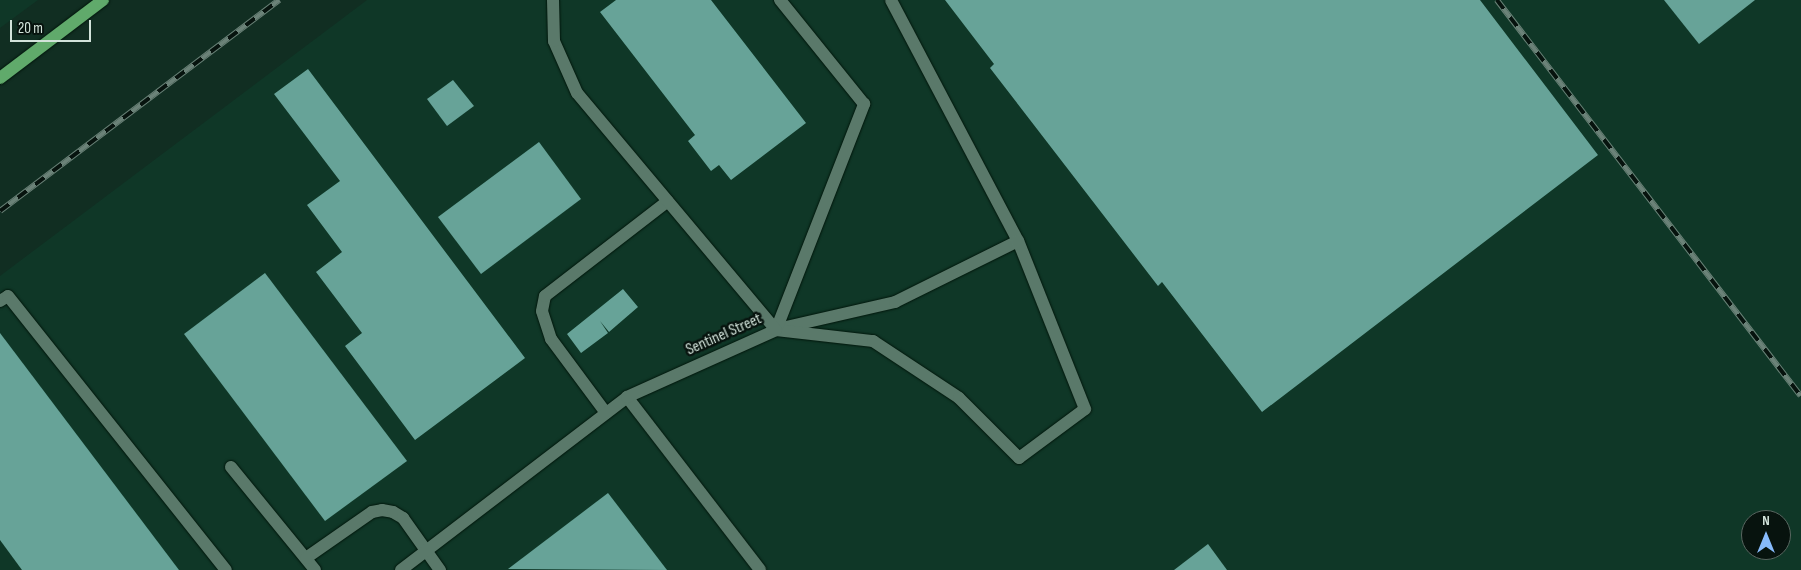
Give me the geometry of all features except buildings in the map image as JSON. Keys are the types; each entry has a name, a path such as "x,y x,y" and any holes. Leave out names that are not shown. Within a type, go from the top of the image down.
{"main road":[{"path":"0,78 103,0"}],"street":[{"name":"Sentinel Street","path":"401,570 627,397 776,330 577,93 554,41 553,0"},
{"path":"776,330 864,104 780,0"},
{"path":"776,330 873,341 959,398 1019,458 1085,409 1018,241 891,0"},
{"path":"606,413 551,339 542,312 545,296 668,201"},
{"path":"776,330 895,302 1018,241"},
{"path":"0,302 8,296 226,570"},
{"path":"627,397 760,570"},
{"path":"231,467 315,570"},
{"path":"306,558 372,512 393,512 403,518 440,570"}],"shaded area":[{"path":"0,0 38,0 0,28"},
{"path":"367,0 1801,0 1801,570 0,570 0,276"}],"railway":[{"path":"0,211 279,0"},
{"path":"1497,0 1801,396"}]}
